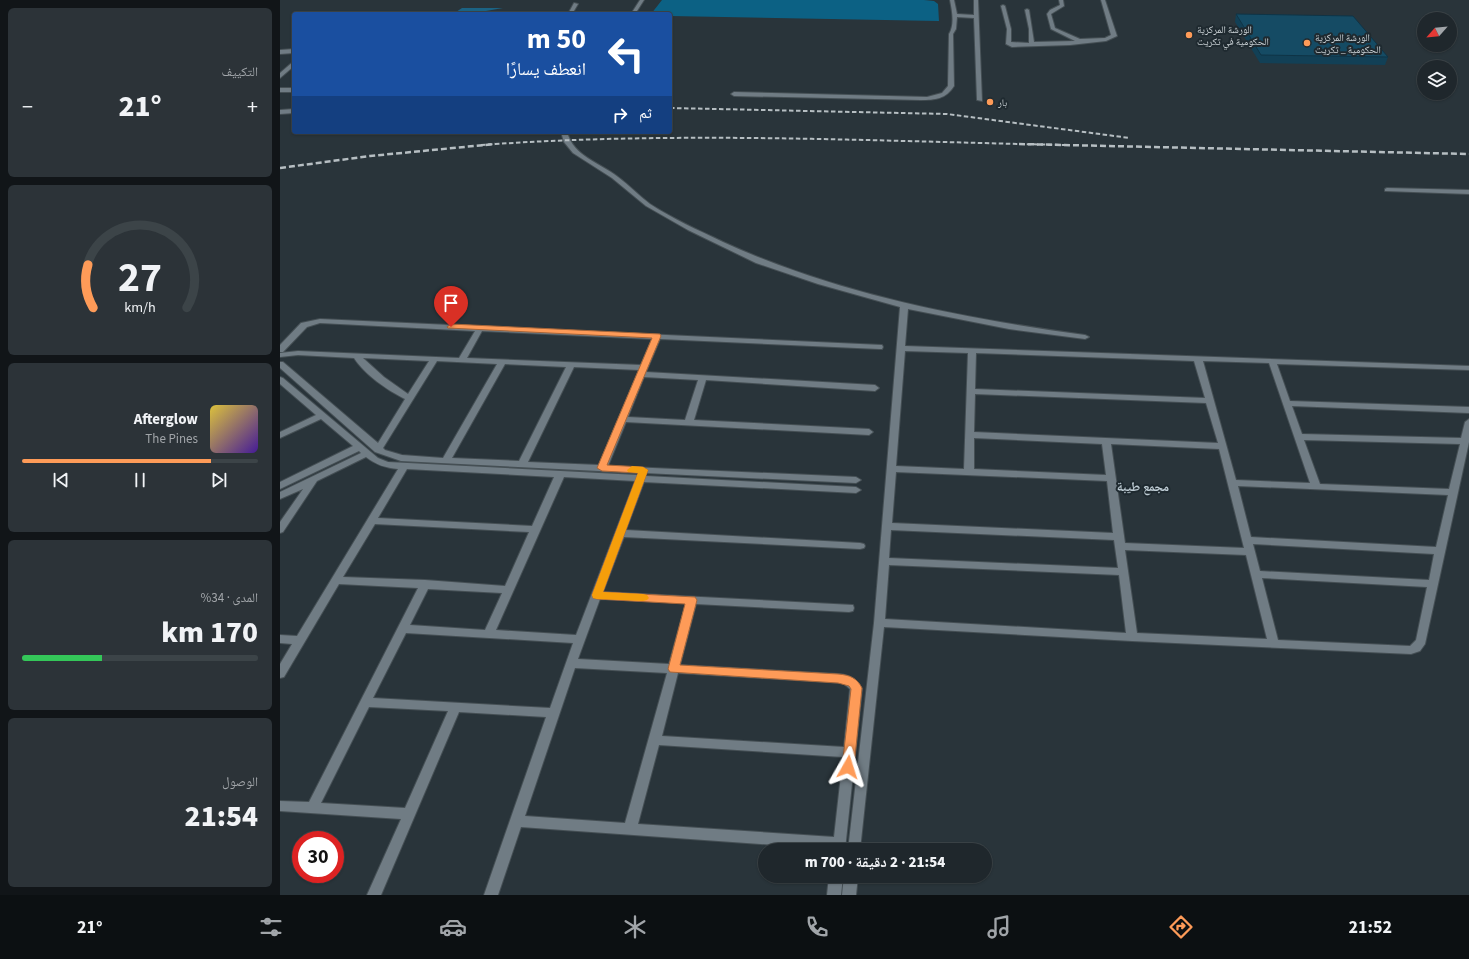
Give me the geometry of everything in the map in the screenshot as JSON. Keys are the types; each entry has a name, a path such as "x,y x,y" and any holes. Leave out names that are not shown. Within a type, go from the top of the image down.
{"street":[{"path":"634,12 642,0"},
{"path":"734,94 917,98 933,98 943,96 949,92 951,86 951,34 954,29 955,15 952,0"},
{"path":"976,0 980,100"},
{"path":"1003,6 1009,28 1008,43 1012,45 1070,43 1106,39 1114,36 1106,7 1102,0"},
{"path":"1061,1 1062,6 1049,14 1052,27 1059,33 1080,41"},
{"path":"571,12 576,4"},
{"path":"1027,10 1031,28 1032,44"},
{"path":"955,15 976,17"},
{"path":"280,52 292,51"},
{"path":"280,76 292,65"},
{"path":"280,90 292,90"},
{"path":"280,112 292,111"},
{"path":"565,134 567,142 575,152 614,177 648,205 690,228 759,261 780,269 904,306 1001,326 1085,337"},
{"path":"1387,190 1469,192"},
{"path":"855,843 879,623 904,306"},
{"path":"280,350 304,325 317,321 879,347"},
{"path":"461,360 480,328"},
{"path":"602,468 657,336"},
{"path":"901,348 1469,368"},
{"path":"968,472 972,351"},
{"path":"280,356 293,353 571,365 703,378 875,388"},
{"path":"357,356 362,364 399,392 410,398"},
{"path":"378,450 434,359"},
{"path":"1198,359 1248,540 1273,643"},
{"path":"1272,361 1316,486"},
{"path":"446,461 502,362"},
{"path":"280,364 349,422 378,450 388,455 401,458 446,461 602,468 642,475"},
{"path":"522,464 571,365"},
{"path":"689,422 703,378"},
{"path":"282,384 380,463 404,467 560,475 642,475 856,485"},
{"path":"971,390 1210,401"},
{"path":"1287,403 1469,410"},
{"path":"280,435 321,416"},
{"path":"622,419 869,432"},
{"path":"879,623 1411,650 1416,648 1421,641 1469,422"},
{"path":"970,435 1223,446"},
{"path":"1298,437 1465,441"},
{"path":"1106,440 1132,637"},
{"path":"280,496 314,479 363,450"},
{"path":"280,486 363,450"},
{"path":"280,674 404,467"},
{"path":"891,469 1110,478"},
{"path":"489,633 560,475"},
{"path":"491,895 571,663 642,475"},
{"path":"280,530 314,479"},
{"path":"1232,483 1453,492"},
{"path":"372,521 535,530"},
{"path":"887,526 1251,552"},
{"path":"620,534 860,546"},
{"path":"1248,540 1440,551"},
{"path":"884,561 1124,572"},
{"path":"1256,574 1433,584"},
{"path":"336,580 509,590"},
{"path":"312,808 404,629 425,584"},
{"path":"597,595 849,608"},
{"path":"630,829 692,600"},
{"path":"404,629 580,639"},
{"path":"280,639 300,640"},
{"path":"571,663 846,679 853,683 856,688 839,843"},
{"path":"366,702 554,713"},
{"path":"374,895 455,708"},
{"path":"655,740 850,752"},
{"path":"280,806 409,814"},
{"path":"517,821 802,843"},
{"path":"834,895 835,883"},
{"path":"849,895 850,883"}],"shaded area":[{"path":"662,0 924,0 934,1 938,4 939,21 672,16 672,12 653,12"},
{"path":"462,8 503,8 480,12 456,12"}],"building":[{"name":"الورشة المركزية الحكومية _ تكريت","path":"1236,14 1353,16 1388,57 1261,55"}],"railway":[{"path":"672,108 947,114 1130,138"},
{"path":"489,145 627,139 773,138 1065,145"},
{"path":"489,145 495,144"},
{"path":"1019,144 1469,154"},
{"path":"481,145 489,145"},
{"path":"280,168 370,156 489,145"}],"slow traffic":[{"path":"632,470 643,470 597,595 643,598"}],"place":[{"name":"الورشة المركزية الحكومية في تكريت","path":"1189,35"},
{"name":"الورشة المركزية الحكومية _ تكريت","path":"1307,43"},
{"name":"بار","path":"990,102"}],"district":[{"name":"مجمع طيبة","path":"1143,486"}],"route":[{"path":"451,327 657,336 602,468 643,470 597,595 692,600 674,669 838,678 846,679 853,683 856,688 848,767"}]}
